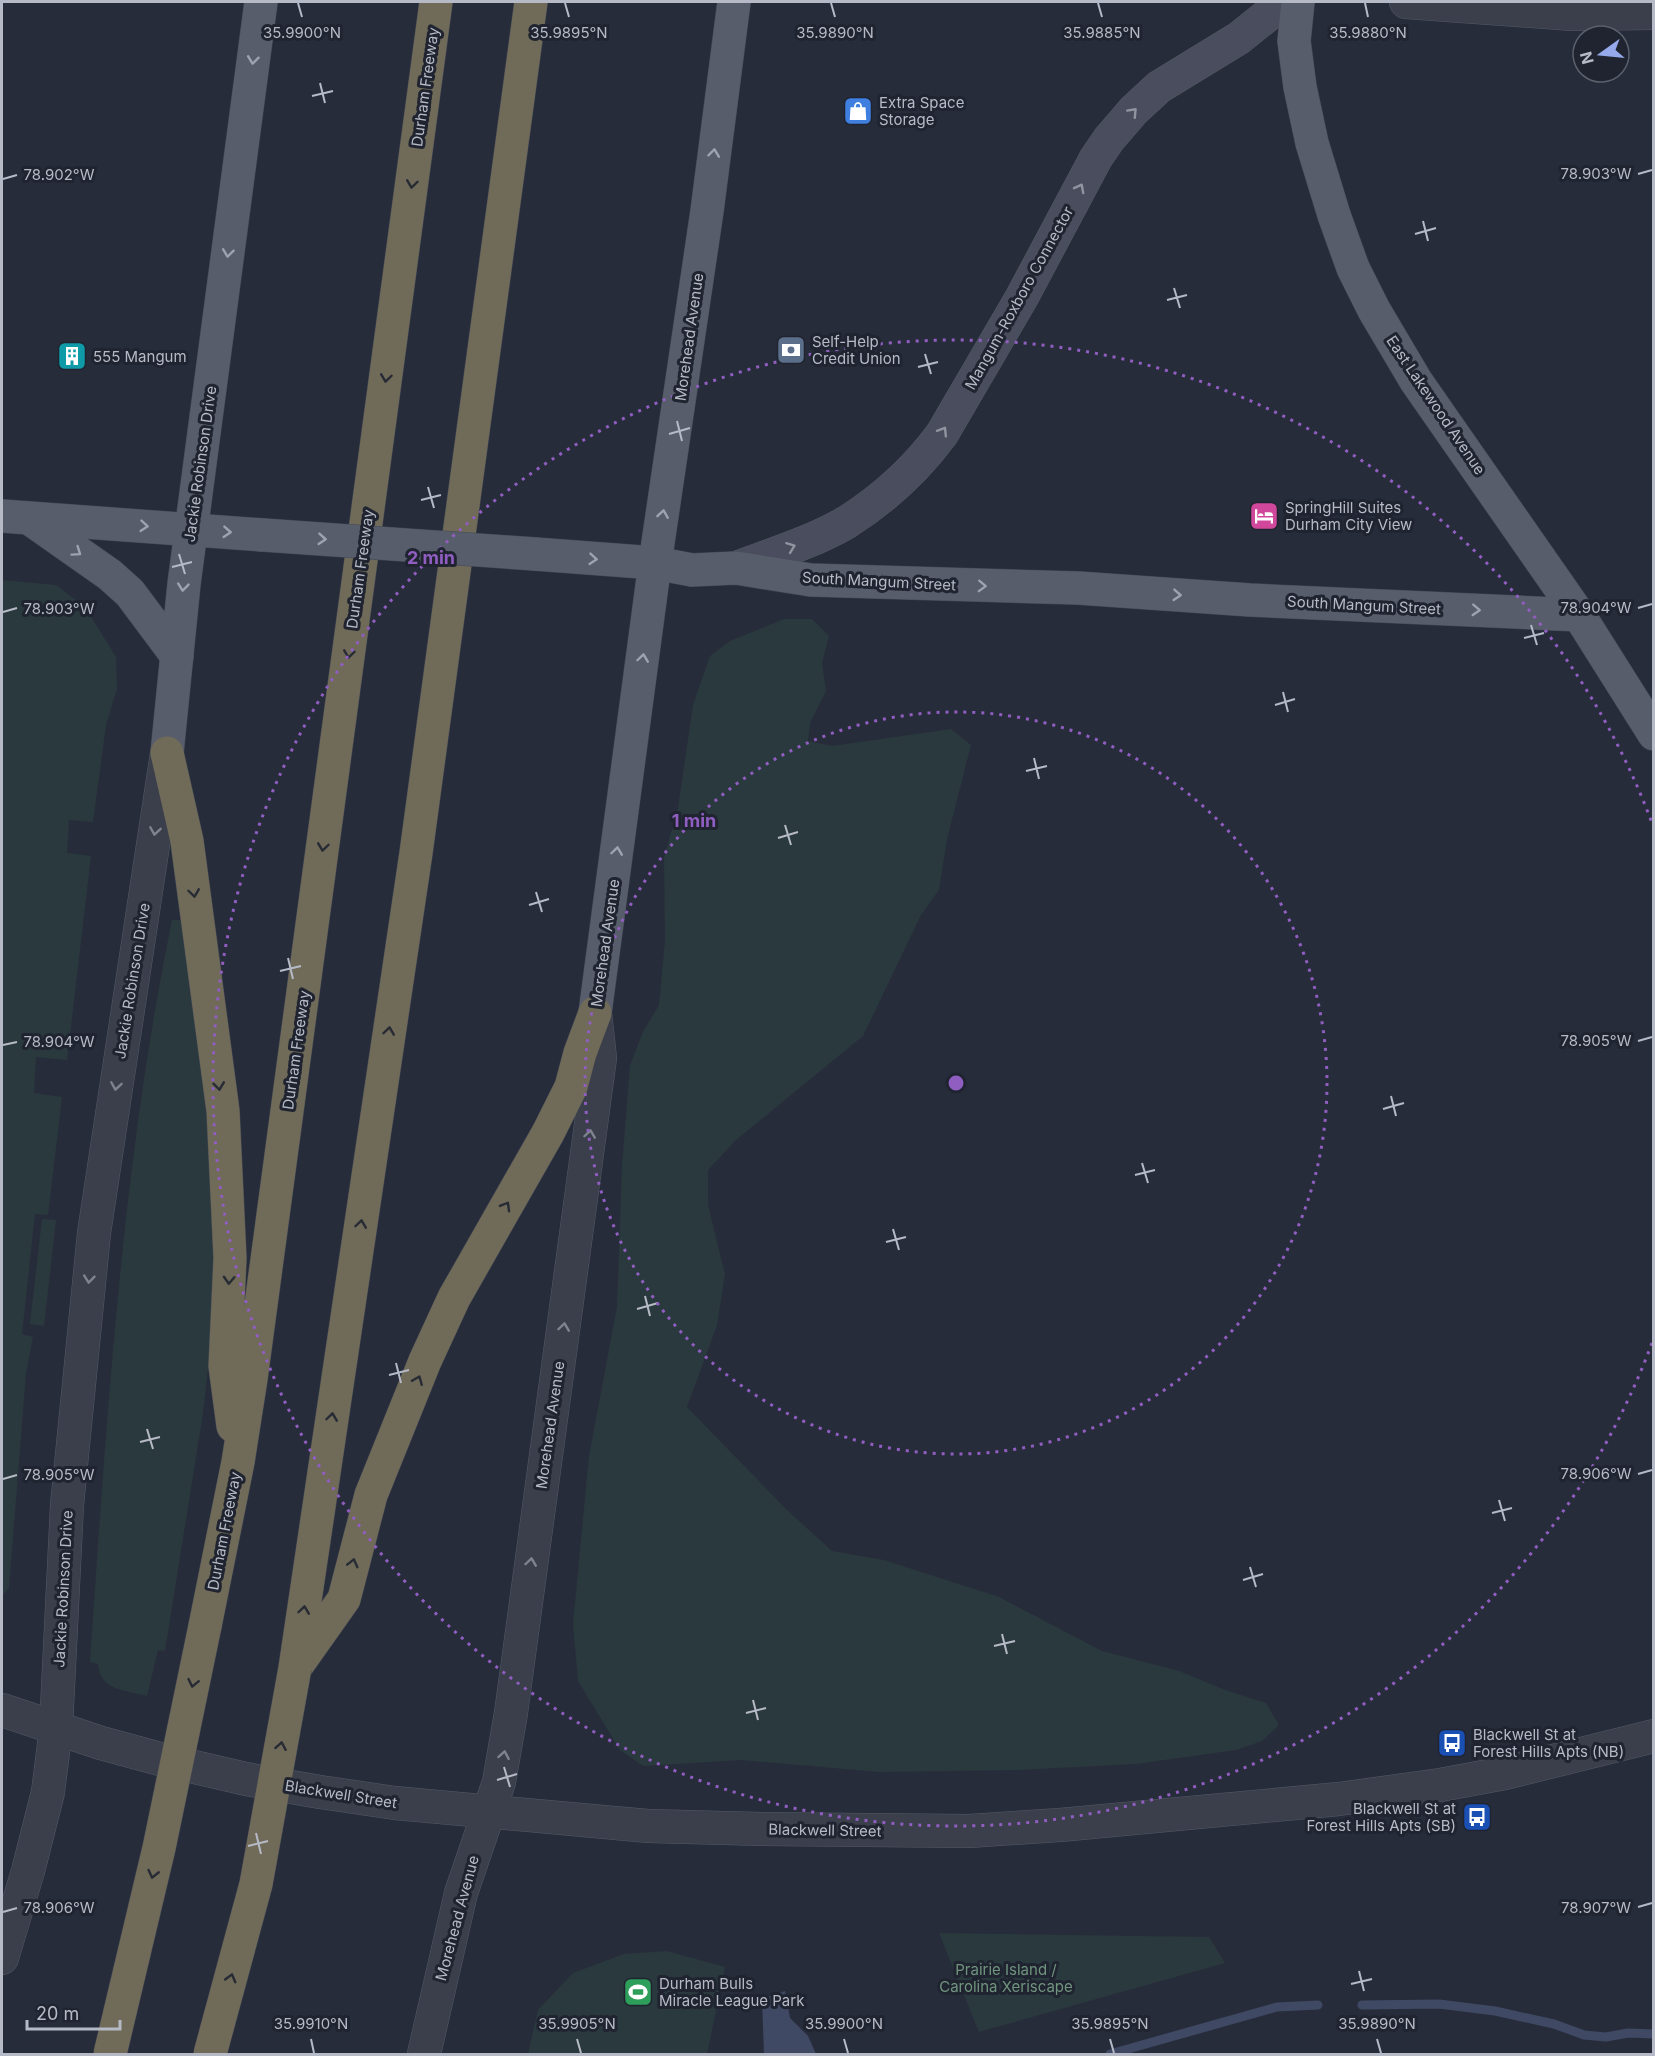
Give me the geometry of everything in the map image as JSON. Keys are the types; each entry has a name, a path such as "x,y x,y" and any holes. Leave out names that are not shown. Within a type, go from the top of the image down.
{"highway":[{"name":"Durham Freeway","path":"110,2055 159,1848 238,1462 271,1239 436,2"},
{"path":"210,2055 256,1884 295,1668 414,865 531,2"},
{"path":"167,753 187,842 222,1111 230,1258 225,1366 238,1462"},
{"path":"295,1668 344,1599 371,1495 425,1361 454,1298 552,1124 570,1087 579,1053 595,1013"}],"main road":[{"name":"Jackie Robinson Drive","path":"167,753 184,584 261,2"},
{"name":"Morehead Avenue","path":"595,1013 734,2"},
{"name":"Mangum-Roxboro Connector","path":"736,568 814,538 846,522 880,500 928,452 942,434 1022,297 1096,158 1109,139 1134,110 1159,87 1243,35 1284,2"},
{"name":"East Lakewood Avenue","path":"1298,2 1294,40 1300,87 1312,143 1353,268 1374,310 1416,381 1579,615 1653,734"},
{"name":"South Mangum Street","path":"15,517 535,554 655,564 692,570 736,568 811,580 1078,588 1250,600 1579,615"},
{"path":"15,517 110,575 130,593 177,656"}],"street":[{"path":"1406,2 1572,14 1653,13"},
{"name":"Jackie Robinson Drive","path":"2,1958 28,1871 48,1792 56,1728 67,1504 94,1233 167,753"},
{"name":"Morehead Avenue","path":"424,2055 461,1893 499,1782 511,1713 600,1058 595,1013"},
{"name":"Blackwell Street","path":"2,1710 115,1747 246,1779 394,1803 648,1826 958,1831 1037,1827 1339,1799 1440,1785 1537,1765 1653,1736"}],"green space":[{"path":"2,580 56,585 85,607 116,657 117,689 106,725 93,822 69,820 67,853 91,856 67,1060 36,1057 34,1093 62,1097 48,1215 35,1214 22,1334 33,1337 26,1373 9,1588 2,1596"},
{"path":"784,619 812,619 829,636 822,663 826,691 810,723 808,741 832,746 951,729 971,745 947,839 939,890 921,915 863,1036 736,1140 708,1170 708,1205 725,1274 717,1325 687,1407 786,1509 832,1551 884,1560 999,1597 1102,1651 1179,1671 1228,1691 1266,1703 1279,1725 1262,1741 1236,1750 1136,1764 1016,1770 879,1772 741,1760 643,1766 620,1750 578,1681 573,1624 589,1456 617,1307 622,1166 630,1065 643,1032 659,1005 665,940 664,858 678,808 693,705 710,656 730,641"},
{"path":"172,920 182,920 207,1087 215,1259 212,1331 203,1413 165,1651 158,1650 147,1696 115,1688 104,1680 98,1664 90,1662 110,1383 129,1197 140,1104"},
{"path":"42,1219 56,1220 44,1326 30,1324"},
{"name":"Prairie Island / Carolina Xeriscape","path":"939,1933 1209,1937 1225,1963 979,2032"},
{"name":"Durham Bulls Miracle League Park","path":"667,1951 725,1967 707,2054 528,2054 538,2010 573,1973 624,1954"}],"water":[{"path":"785,1991 790,2018 808,2036 816,2054 764,2054 762,1999"}],"waterway":[{"path":"1362,2005 1439,2004 1495,2011 1554,2024 1584,2035 1606,2037 1628,2033 1654,2034"},
{"path":"1110,2054 1277,2007 1318,2005"}],"place":[{"name":"Extra Space Storage","path":"858,111"},
{"name":"Self-Help Credit Union","path":"791,350"},
{"name":"555 Mangum","path":"72,356"},
{"name":"SpringHill Suites Durham City View","path":"1264,516"},
{"name":"Blackwell St at Forest Hills Apts (NB)","path":"1452,1743"},
{"name":"Blackwell St at Forest Hills Apts (SB)","path":"1477,1817"},
{"name":"Durham Bulls Miracle League Park","path":"638,1992"}]}
